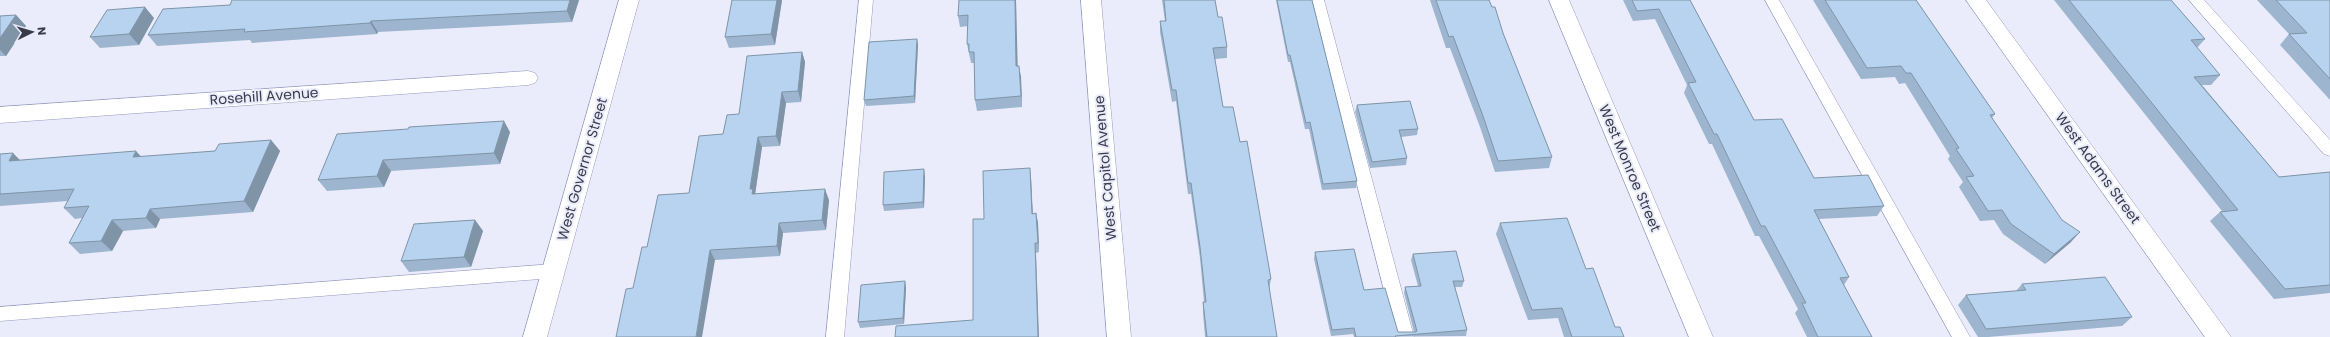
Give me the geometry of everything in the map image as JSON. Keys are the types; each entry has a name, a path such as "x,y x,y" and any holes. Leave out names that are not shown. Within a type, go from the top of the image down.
{"street":[{"name":"West Governor Street","path":"535,337 629,0"},
{"name":"West Capitol Avenue","path":"1091,0 1119,337"},
{"name":"West Monroe Street","path":"1559,0 1701,337"},
{"name":"West Adams Street","path":"1976,0 2219,337"},
{"name":"Rosehill Avenue","path":"0,115 528,78"}],"lane":[{"path":"835,337 866,0"},
{"path":"1317,0 1405,337"},
{"path":"1772,0 1961,337"},
{"path":"2196,0 2330,150"},
{"path":"0,314 553,271"}],"building":[{"path":"232,0 570,0 567,11 371,21 370,23 244,32 245,29 148,35 163,9 230,5"},
{"path":"732,0 777,0 771,34 725,37"},
{"path":"959,0 1015,0 1016,66 1019,66 1021,96 975,100 974,52 969,52 969,44 967,44 968,15 958,16"},
{"path":"1164,0 1215,0 1218,17 1222,17 1227,47 1213,48 1223,107 1233,107 1240,142 1247,141 1271,279 1268,280 1277,337 1207,337 1203,302 1206,302 1191,183 1188,183 1176,90 1172,90 1160,21 1166,21"},
{"path":"1277,0 1312,0 1357,181 1323,184 1310,122 1306,123 1290,55 1288,55"},
{"path":"1436,0 1489,0 1492,7 1495,7 1503,33 1552,157 1498,161 1453,36 1449,37"},
{"path":"1632,0 1690,0 1754,120 1782,119 1814,178 1868,175 1884,206 1814,210 1849,277 1840,278 1872,337 1818,337 1802,303 1806,303 1765,226 1761,226 1717,134 1714,134 1688,83 1696,82 1659,9 1637,11"},
{"path":"1825,0 1916,0 1995,114 1990,115 2062,220 2080,232 2054,254 2011,224 2002,210 1988,211 1966,177 1974,176 1956,149 1959,148 1911,73 1906,73 1901,66 1867,68"},
{"path":"2069,0 2171,0 2205,39 2191,40 2220,75 2194,77 2279,177 2330,172 2330,285 2285,289 2220,212 2238,210"},
{"path":"2276,0 2330,0 2330,79 2289,34 2307,33"},
{"path":"145,7 129,34 90,37 107,10"},
{"path":"16,15 0,38 0,16"},
{"path":"917,39 914,96 864,100 869,42"},
{"path":"802,52 798,91 782,92 776,136 758,137 750,189 753,189 752,194 825,189 822,220 779,223 777,246 710,250 696,337 616,337 626,289 633,288 642,247 647,247 658,195 689,193 699,136 723,134 727,115 739,114 747,56"},
{"path":"1410,101 1418,129 1399,130 1407,158 1372,162 1357,105"},
{"path":"504,121 494,153 383,160 377,176 318,180 337,134 408,129 409,127"},
{"path":"271,140 244,201 150,209 146,218 112,220 101,241 69,243 89,206 64,208 74,189 0,194 0,154 13,153 9,161 136,151 133,157 215,151 219,144"},
{"path":"1030,168 1032,214 1036,213 1038,243 1035,243 1038,337 895,337 896,326 973,320 973,219 984,219 983,171"},
{"path":"924,169 923,202 883,205 884,172"},
{"path":"1567,218 1586,269 1593,268 1615,327 1620,327 1624,337 1572,337 1562,308 1532,310 1500,223"},
{"path":"475,220 464,257 401,261 414,224"},
{"path":"1354,249 1364,290 1385,288 1398,332 1417,331 1405,287 1421,286 1413,254 1456,251 1464,281 1453,281 1467,330 1395,336 1396,337 1356,337 1354,328 1332,330 1315,252"},
{"path":"2105,277 2132,317 1986,329 1966,295 2026,290 2022,284"},
{"path":"905,281 903,318 858,322 861,285"}]}
